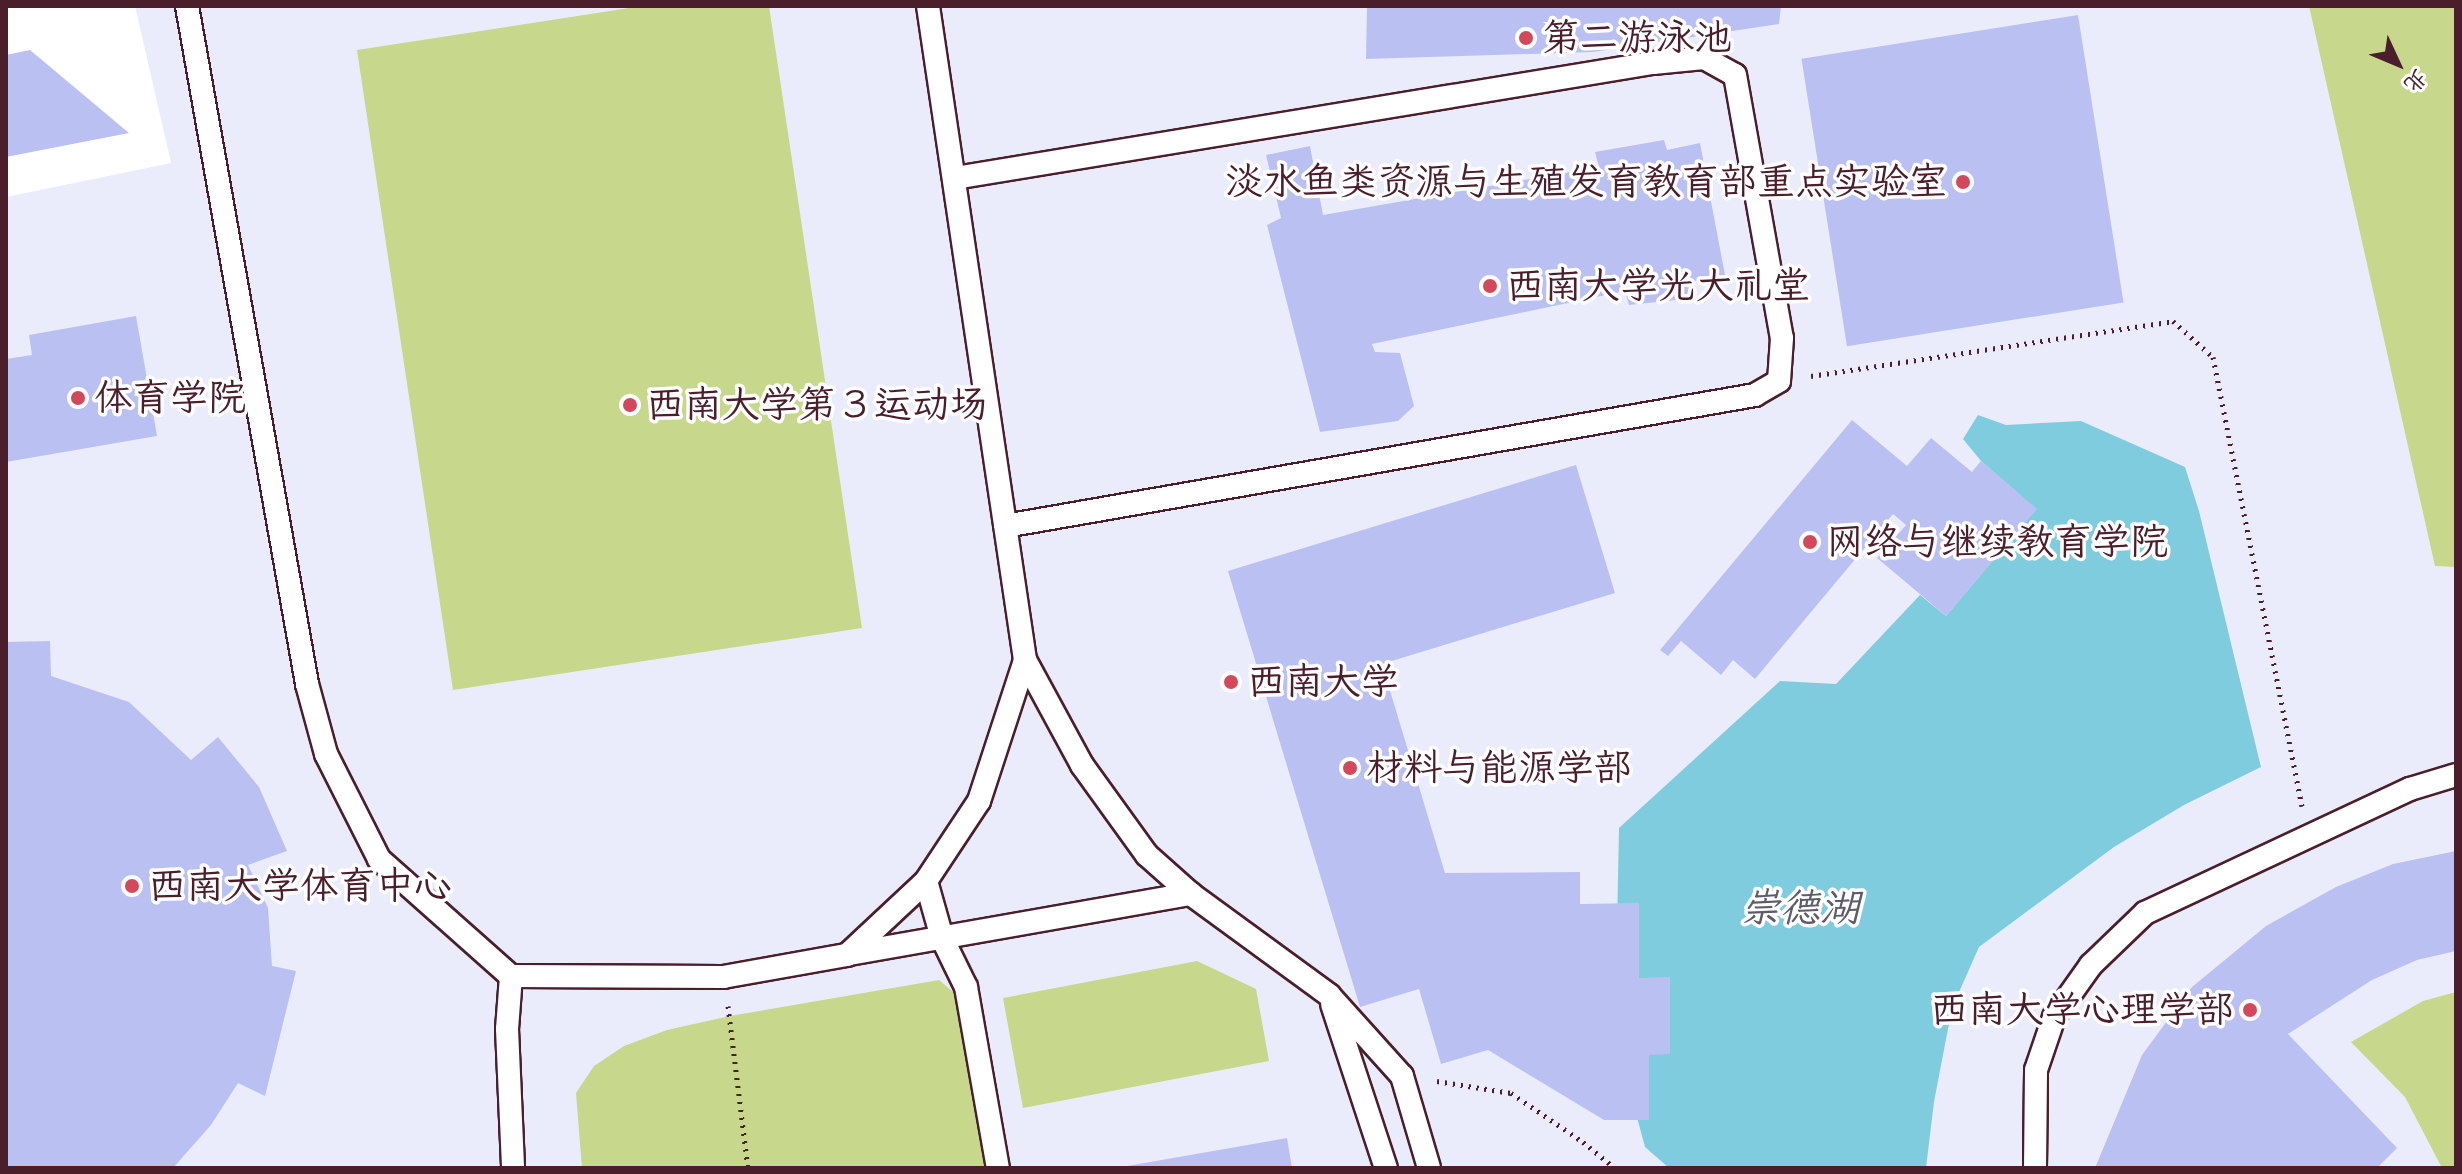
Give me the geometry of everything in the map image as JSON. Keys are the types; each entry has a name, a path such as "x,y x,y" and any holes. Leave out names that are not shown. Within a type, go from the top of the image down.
{"lane":[{"path":"187,6 307,684 326,754 379,859 511,976 723,977 1191,894"},
{"path":"928,6 1025,660 1082,765 1147,855 1191,894 1329,995 1402,1076 1429,1168"},
{"path":"955,178 1653,63 1704,58 1735,75 1782,338 1779,381 1755,395 1005,526"},
{"path":"847,955 926,881 979,801 1025,660"},
{"path":"2035,1168 2036,1070 2054,1017 2091,965 2145,913 2410,789 2456,775"},
{"path":"926,881 942,938 966,987 998,1168"},
{"path":"511,976 507,1029 513,1168"},
{"path":"1329,995 1386,1168"}],"path":[{"path":"1779,381 2173,321 2213,357 2308,837"},
{"path":"723,977 748,1168"},
{"path":"1402,1076 1511,1093 1615,1168"}],"shaded area":[{"name":"西南大学","path":"135,6 2456,6 2456,1168 6,1168 6,197 171,163"}],"green space":[{"path":"642,6 769,6 862,628 453,690 357,50"},
{"path":"2309,6 2456,6 2456,567 2435,566"},
{"path":"1197,961 1256,989 1269,1061 1023,1108 1003,998"},
{"path":"939,980 958,996 987,1168 582,1168 576,1093 594,1066 624,1046 667,1030 730,1016"},
{"path":"2456,992 2456,1168 2442,1168 2405,1097 2351,1042 2423,1001"}],"water":[{"name":"崇德湖","path":"1978,415 2006,425 2081,421 2185,467 2199,511 2261,767 2184,805 2114,847 1979,947 1952,1008 1934,1102 1926,1168 1669,1168 1645,1147 1626,1077 1616,976 1619,828 1780,681 1836,684 1920,595 1946,616 2036,509 1981,461 1963,439"}],"building":[{"name":"第二游泳池","path":"1367,6 1781,6 1779,24 1593,52 1366,59"},
{"name":"淡水鱼类资源与生殖发育教育部重点实验室","path":"2078,15 2124,302 1847,346 1801,59"},
{"path":"30,50 129,133 6,157 6,55"},
{"name":"西南大学光大礼堂","path":"1664,140 1667,150 1700,143 1725,275 1695,281 1695,298 1629,305 1625,291 1372,344 1375,352 1400,353 1414,406 1398,421 1320,432 1267,225 1281,218 1266,155 1310,146 1323,215 1599,167 1595,152"},
{"name":"体育学院","path":"136,316 157,436 6,462 6,359 32,355 29,335"},
{"name":"网络与继续教育学院","path":"1852,420 1907,466 1931,438 1972,472 1981,461 2037,509 1946,616 1877,558 1906,525 1893,514 1755,679 1733,660 1721,675 1681,641 1668,656 1660,650"},
{"name":"材料与能源学部","path":"1576,465 1615,593 1382,664 1445,873 1580,872 1580,904 1639,903 1639,978 1670,977 1670,1054 1649,1055 1649,1120 1604,1120 1488,1050 1441,1064 1419,989 1360,1007 1228,571"},
{"name":"西南大学体育中心","path":"50,641 51,676 129,702 191,760 218,737 259,787 287,851 248,865 268,908 272,966 296,971 265,1096 238,1083 211,1125 173,1168 6,1168 6,642"},
{"name":"西南大学心理学部","path":"2456,851 2456,951 2417,960 2372,980 2288,1034 2397,1148 2377,1168 2095,1168 2142,1055 2192,987 2266,926 2336,887 2393,864"},
{"path":"1287,1138 1292,1168 1127,1168 1127,1166"}],"place":[{"name":"第二游泳池","path":"1526,38"},
{"name":"淡水鱼类资源与生殖发育教育部重点实验室","path":"1963,182"},
{"name":"西南大学光大礼堂","path":"1490,286"},
{"name":"体育学院","path":"78,398"},
{"name":"西南大学第３运动场","path":"630,405"},
{"name":"网络与继续教育学院","path":"1810,542"},
{"name":"西南大学","path":"1231,682"},
{"name":"材料与能源学部","path":"1350,768"},
{"name":"西南大学体育中心","path":"132,886"},
{"name":"西南大学心理学部","path":"2250,1010"}]}
